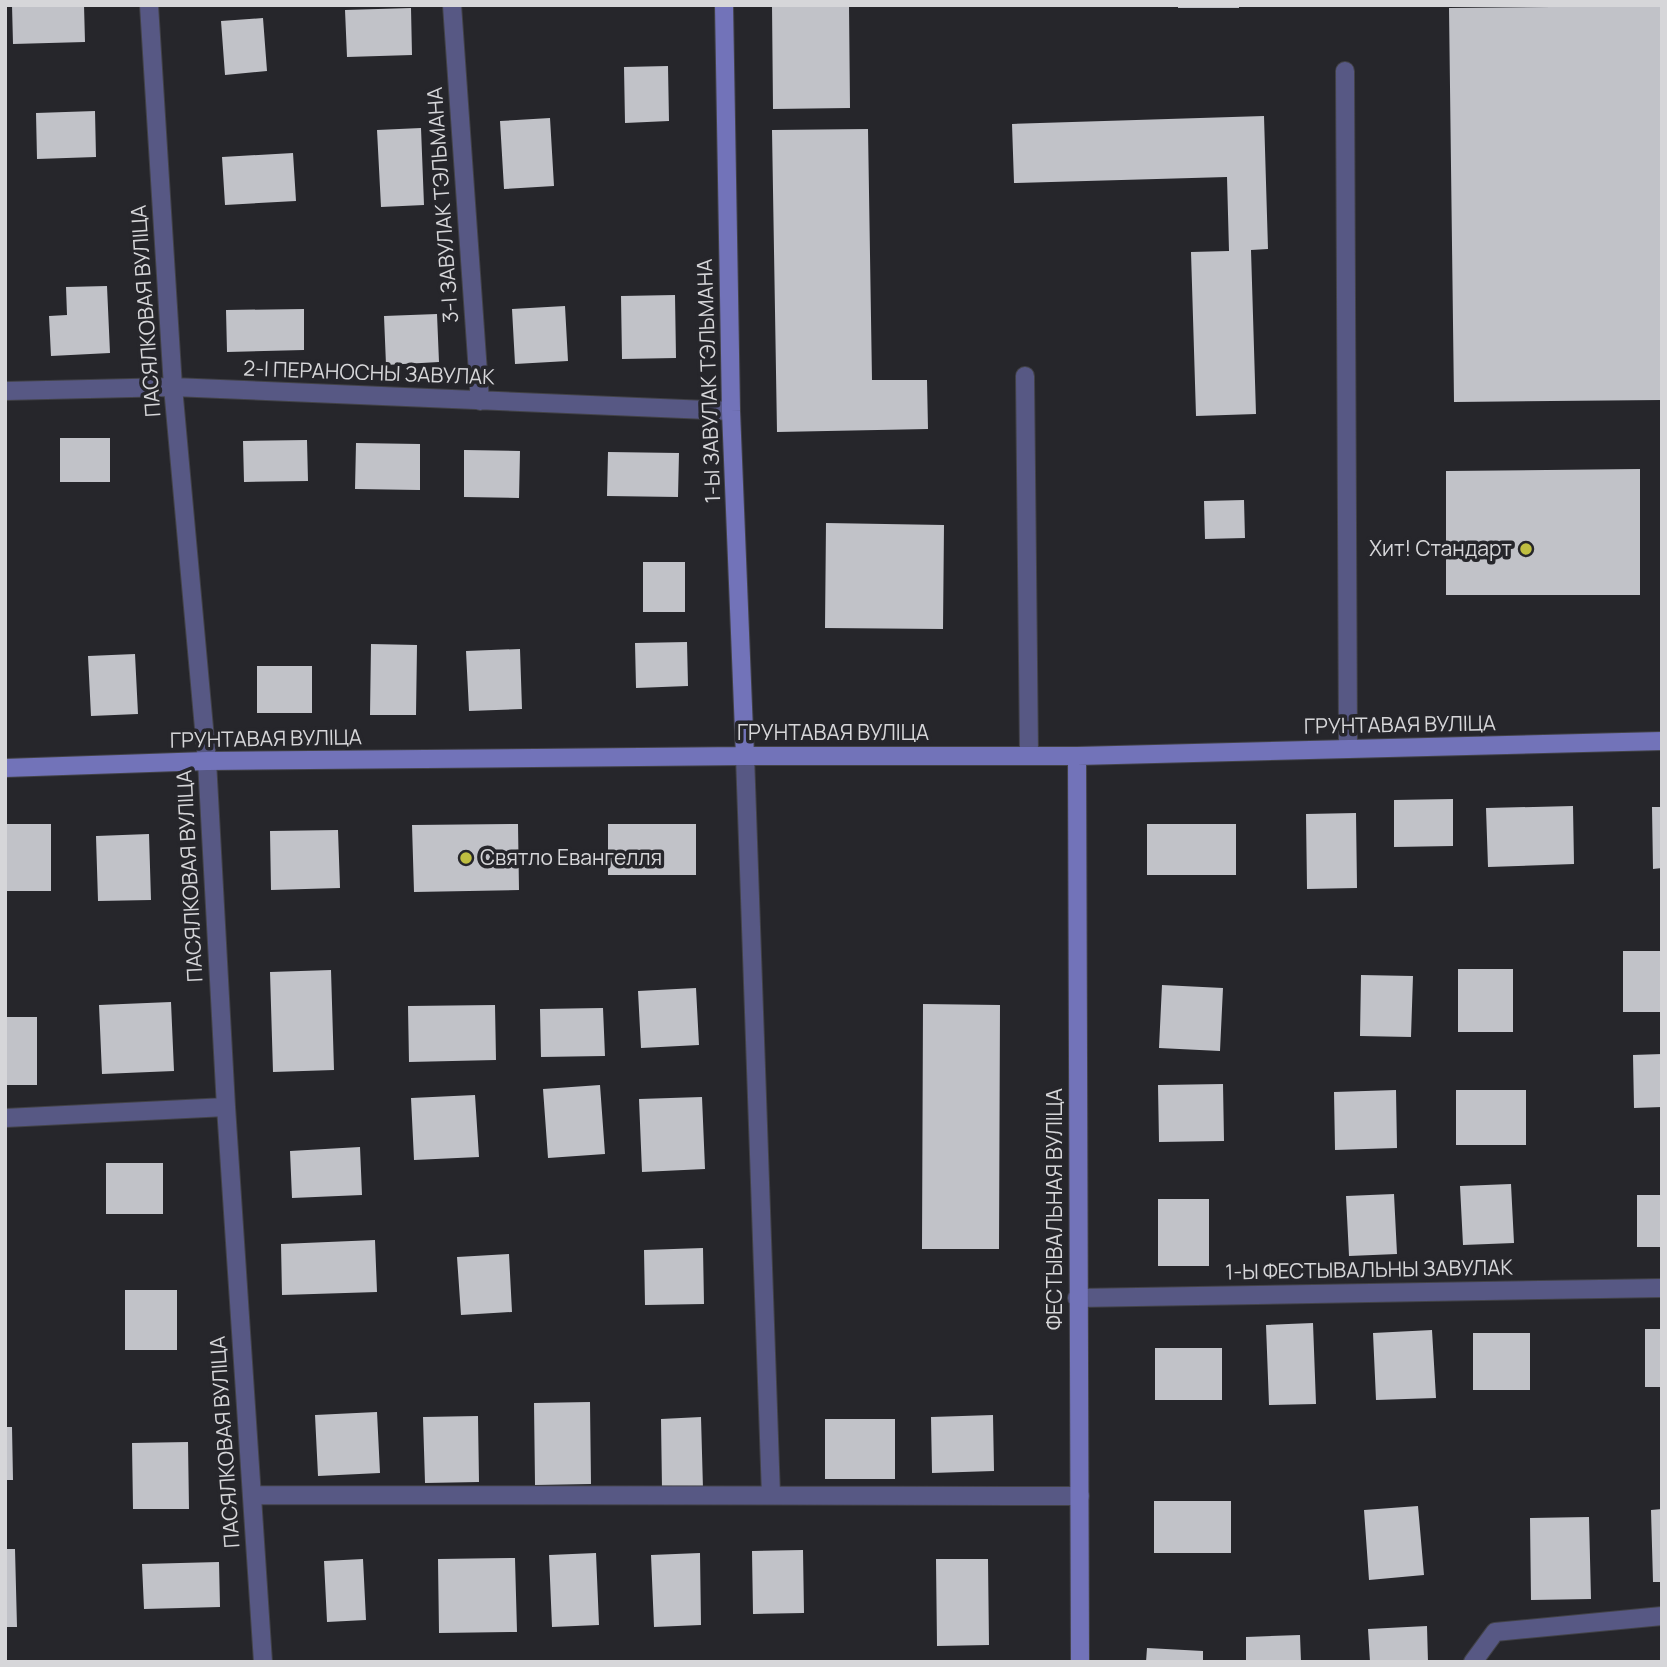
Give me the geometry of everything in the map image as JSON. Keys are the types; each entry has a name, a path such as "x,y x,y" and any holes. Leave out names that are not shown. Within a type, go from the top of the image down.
{"main road":[{"name":"1-Ы ЗАВУЛАК ТЭЛЬМАНА","path":"724,5 731,411 745,756"},
{"name":"ГРУНТАВАЯ ВУЛІЦА","path":"5,768 207,761 1077,756 1662,741"},
{"name":"ФЕСТЫВАЛЬНАЯ ВУЛІЦА","path":"1077,756 1080,1662"}],"street":[{"name":"ПАСЯЛКОВАЯ ВУЛІЦА","path":"149,5 173,387 207,761 226,1107 263,1662"},
{"name":"3-І ЗАВУЛАК ТЭЛЬМАНА","path":"452,5 480,401"},
{"path":"1345,71 1348,749"},
{"path":"1025,376 1029,756"},
{"name":"2-І ПЕРАНОСНЫ ЗАВУЛАК","path":"5,391 173,387 731,411"},
{"path":"745,756 771,1495"},
{"path":"5,1118 226,1107"},
{"name":"1-Ы ФЕСТЫВАЛЬНЫ ЗАВУЛАК","path":"1077,1298 1662,1288"},
{"path":"252,1495 1080,1496"},
{"path":"1473,1662 1495,1632 1662,1616"}],"building":[{"path":"12,5 84,5 85,42 13,44"},
{"path":"772,5 849,5 850,108 773,109"},
{"path":"1178,5 1239,5 1239,8 1178,8"},
{"path":"1662,6 1662,400 1454,402 1449,8"},
{"path":"411,8 412,55 347,57 345,10"},
{"path":"263,18 267,71 225,75 221,21"},
{"path":"668,66 669,121 625,123 624,67"},
{"path":"95,111 96,157 37,159 36,113"},
{"path":"1264,116 1268,249 1251,250 1256,414 1196,416 1191,252 1229,251 1227,177 1014,183 1012,124"},
{"path":"550,118 554,186 504,189 500,121"},
{"path":"421,128 424,205 381,207 377,130"},
{"path":"868,129 872,380 927,380 928,429 777,432 772,130"},
{"path":"293,153 296,201 225,205 222,157"},
{"path":"107,286 110,353 51,356 49,316 67,315 66,287"},
{"path":"675,295 676,358 622,359 621,296"},
{"path":"565,306 568,361 515,364 512,309"},
{"path":"304,309 304,350 227,352 226,310"},
{"path":"437,314 439,362 386,365 384,316"},
{"path":"60,438 110,438 110,482 60,482"},
{"path":"307,440 308,481 244,482 243,441"},
{"path":"356,443 420,444 420,490 355,489"},
{"path":"464,450 520,451 519,498 464,497"},
{"path":"608,452 679,453 678,497 607,496"},
{"path":"1640,469 1640,595 1446,595 1446,471"},
{"path":"1244,500 1245,538 1205,539 1204,501"},
{"path":"826,523 944,525 943,629 825,628"},
{"path":"643,562 685,562 685,612 643,612"},
{"path":"687,642 688,686 636,688 635,643"},
{"path":"371,644 417,645 416,715 370,715"},
{"path":"520,649 522,709 469,711 466,651"},
{"path":"135,654 138,714 91,716 88,656"},
{"path":"257,666 312,666 312,713 257,713"},
{"path":"1453,799 1453,846 1394,847 1394,800"},
{"path":"1573,806 1574,864 1488,867 1486,808"},
{"path":"1652,807 1662,807 1662,868 1653,869"},
{"path":"1356,813 1357,888 1307,889 1306,814"},
{"path":"5,824 51,824 51,891 5,891"},
{"name":"Святло Евангелля","path":"518,824 519,890 414,892 412,825"},
{"path":"608,824 696,824 696,875 608,875"},
{"path":"1147,824 1236,824 1236,875 1147,875"},
{"path":"338,830 340,888 271,890 270,831"},
{"path":"149,834 151,900 98,901 96,836"},
{"path":"1623,951 1662,951 1662,1012 1623,1012"},
{"path":"1458,969 1513,969 1513,1032 1458,1032"},
{"path":"331,970 334,1070 273,1072 270,972"},
{"path":"1361,975 1413,976 1411,1037 1360,1036"},
{"path":"1162,985 1223,988 1220,1051 1159,1048"},
{"path":"696,988 699,1045 641,1048 638,991"},
{"path":"171,1002 174,1071 102,1074 99,1005"},
{"path":"923,1004 1000,1005 999,1249 922,1249"},
{"path":"495,1005 496,1060 409,1062 408,1006"},
{"path":"603,1008 605,1056 541,1057 540,1009"},
{"path":"5,1017 37,1017 37,1085 5,1085"},
{"path":"1662,1054 1662,1107 1634,1108 1633,1055"},
{"path":"1223,1084 1224,1141 1159,1142 1158,1085"},
{"path":"600,1085 605,1154 548,1158 543,1089"},
{"path":"1396,1090 1397,1148 1335,1150 1334,1092"},
{"path":"1456,1090 1526,1090 1526,1145 1456,1145"},
{"path":"475,1095 479,1157 414,1160 411,1098"},
{"path":"702,1097 705,1169 642,1172 639,1099"},
{"path":"360,1147 362,1195 292,1198 290,1151"},
{"path":"106,1163 163,1163 163,1214 106,1214"},
{"path":"1511,1184 1514,1243 1463,1245 1460,1186"},
{"path":"1394,1194 1397,1254 1349,1256 1346,1196"},
{"path":"1637,1195 1662,1195 1662,1247 1637,1247"},
{"path":"1158,1199 1209,1199 1209,1266 1158,1266"},
{"path":"375,1240 377,1292 282,1295 281,1244"},
{"path":"703,1248 704,1304 645,1305 644,1250"},
{"path":"509,1254 512,1312 461,1315 457,1257"},
{"path":"125,1290 177,1290 177,1350 125,1350"},
{"path":"1313,1323 1316,1404 1269,1405 1266,1325"},
{"path":"1645,1329 1662,1329 1662,1387 1645,1387"},
{"path":"1432,1330 1436,1398 1376,1400 1373,1333"},
{"path":"1473,1333 1530,1333 1530,1390 1473,1390"},
{"path":"1155,1348 1222,1348 1222,1400 1155,1400"},
{"path":"590,1402 591,1484 535,1485 534,1403"},
{"path":"377,1412 380,1473 318,1476 315,1415"},
{"path":"993,1415 994,1471 932,1473 931,1417"},
{"path":"478,1416 479,1482 425,1483 423,1417"},
{"path":"701,1417 703,1489 662,1490 661,1419"},
{"path":"825,1419 895,1419 895,1479 825,1479"},
{"path":"5,1427 12,1427 13,1480 5,1480"},
{"path":"188,1442 189,1509 133,1509 132,1443"},
{"path":"1154,1501 1231,1501 1231,1553 1154,1553"},
{"path":"1418,1506 1424,1575 1369,1580 1364,1510"},
{"path":"1662,1509 1662,1582 1653,1582 1651,1510"},
{"path":"1589,1517 1591,1599 1531,1600 1530,1518"},
{"path":"5,1549 15,1549 17,1627 5,1627"},
{"path":"803,1550 804,1613 753,1614 752,1551"},
{"path":"596,1553 599,1625 552,1627 549,1555"},
{"path":"700,1553 701,1625 654,1627 651,1555"},
{"path":"515,1558 517,1632 439,1633 438,1559"},
{"path":"363,1559 366,1620 327,1622 324,1561"},
{"path":"936,1559 988,1559 989,1645 937,1646"},
{"path":"219,1562 220,1607 144,1609 142,1564"},
{"path":"1427,1626 1428,1662 1370,1662 1368,1629"},
{"path":"1300,1635 1301,1662 1246,1662 1246,1637"},
{"path":"1147,1648 1203,1651 1203,1662 1146,1662"}],"place":[{"name":"Хит! Стандарт","path":"1526,549"},
{"name":"Святло Евангелля","path":"466,858"}]}
